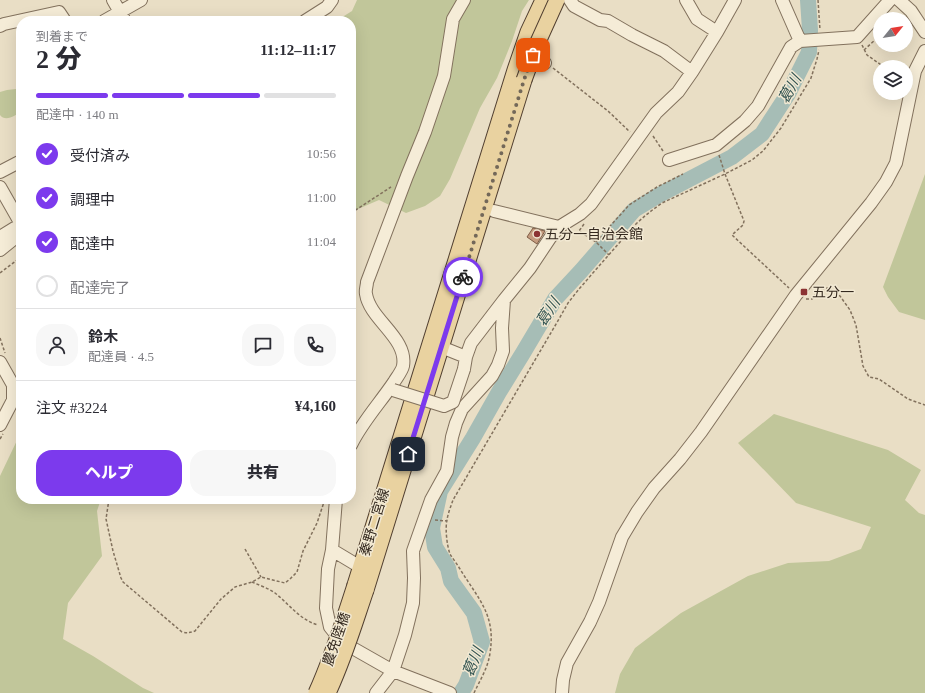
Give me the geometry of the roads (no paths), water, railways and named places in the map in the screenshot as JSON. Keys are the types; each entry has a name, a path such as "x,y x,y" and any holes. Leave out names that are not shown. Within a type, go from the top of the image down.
{"main road":[{"path":"519,75 528,32 543,0"},
{"path":"519,75 538,42 557,0"},
{"name":"秦野二宮線","path":"360,587 441,347 519,75"},
{"name":"秦野二宮線","path":"366,570 519,75"},
{"name":"農免陸橋","path":"316,693 360,587"},
{"name":"農免陸橋","path":"328,693 346,649 360,587"}],"street":[{"path":"113,0 122,16"},
{"path":"124,16 141,0"},
{"path":"313,16 327,7 332,0"},
{"path":"356,435 391,389 403,368 404,357 399,345 370,306 366,294 367,282 425,132 444,76 453,19 464,0"},
{"path":"549,66 528,51 550,0"},
{"path":"570,0 574,6 600,20 608,21 664,51 692,72"},
{"path":"686,0 697,19 717,32"},
{"path":"391,389 444,406 453,402 471,343 530,268 559,227 580,214 590,204 656,113 678,92 717,32 735,0"},
{"path":"782,0 802,41"},
{"path":"669,160 716,145 745,121 758,106 791,47 802,41 857,37 890,0"},
{"path":"899,0 911,11 925,32"},
{"path":"41,16 59,12 62,16"},
{"path":"0,26 16,21"},
{"path":"562,693 567,663 590,622 599,602 622,537 637,512 654,488 680,459 701,432 796,295 871,203 886,182 896,163 915,71 925,51"},
{"path":"0,172 16,163"},
{"path":"0,187 16,215"},
{"path":"494,211 559,227"},
{"path":"0,237 16,227"},
{"path":"0,250 16,237"},
{"path":"376,693 393,671 405,635 414,603 413,551 431,500 447,471 452,437 456,423 462,409 492,376 503,351 502,328 504,300"},
{"path":"441,347 466,357"},
{"path":"0,362 13,385 13,400 0,425"},
{"path":"336,504 332,550 328,569 326,608 330,627 342,642 393,671 450,693"},
{"path":"332,550 366,570"}],"waterway":[{"name":"葛川","path":"461,693 466,685 482,642 474,613 451,581 448,568 435,547 432,528 440,491 555,299 634,210 659,195 732,157 762,134 788,94 809,52 810,30 808,0"}],"place":[{"name":"五分一自治会館","path":"537,234"},
{"name":"五分一","path":"804,292"}]}
